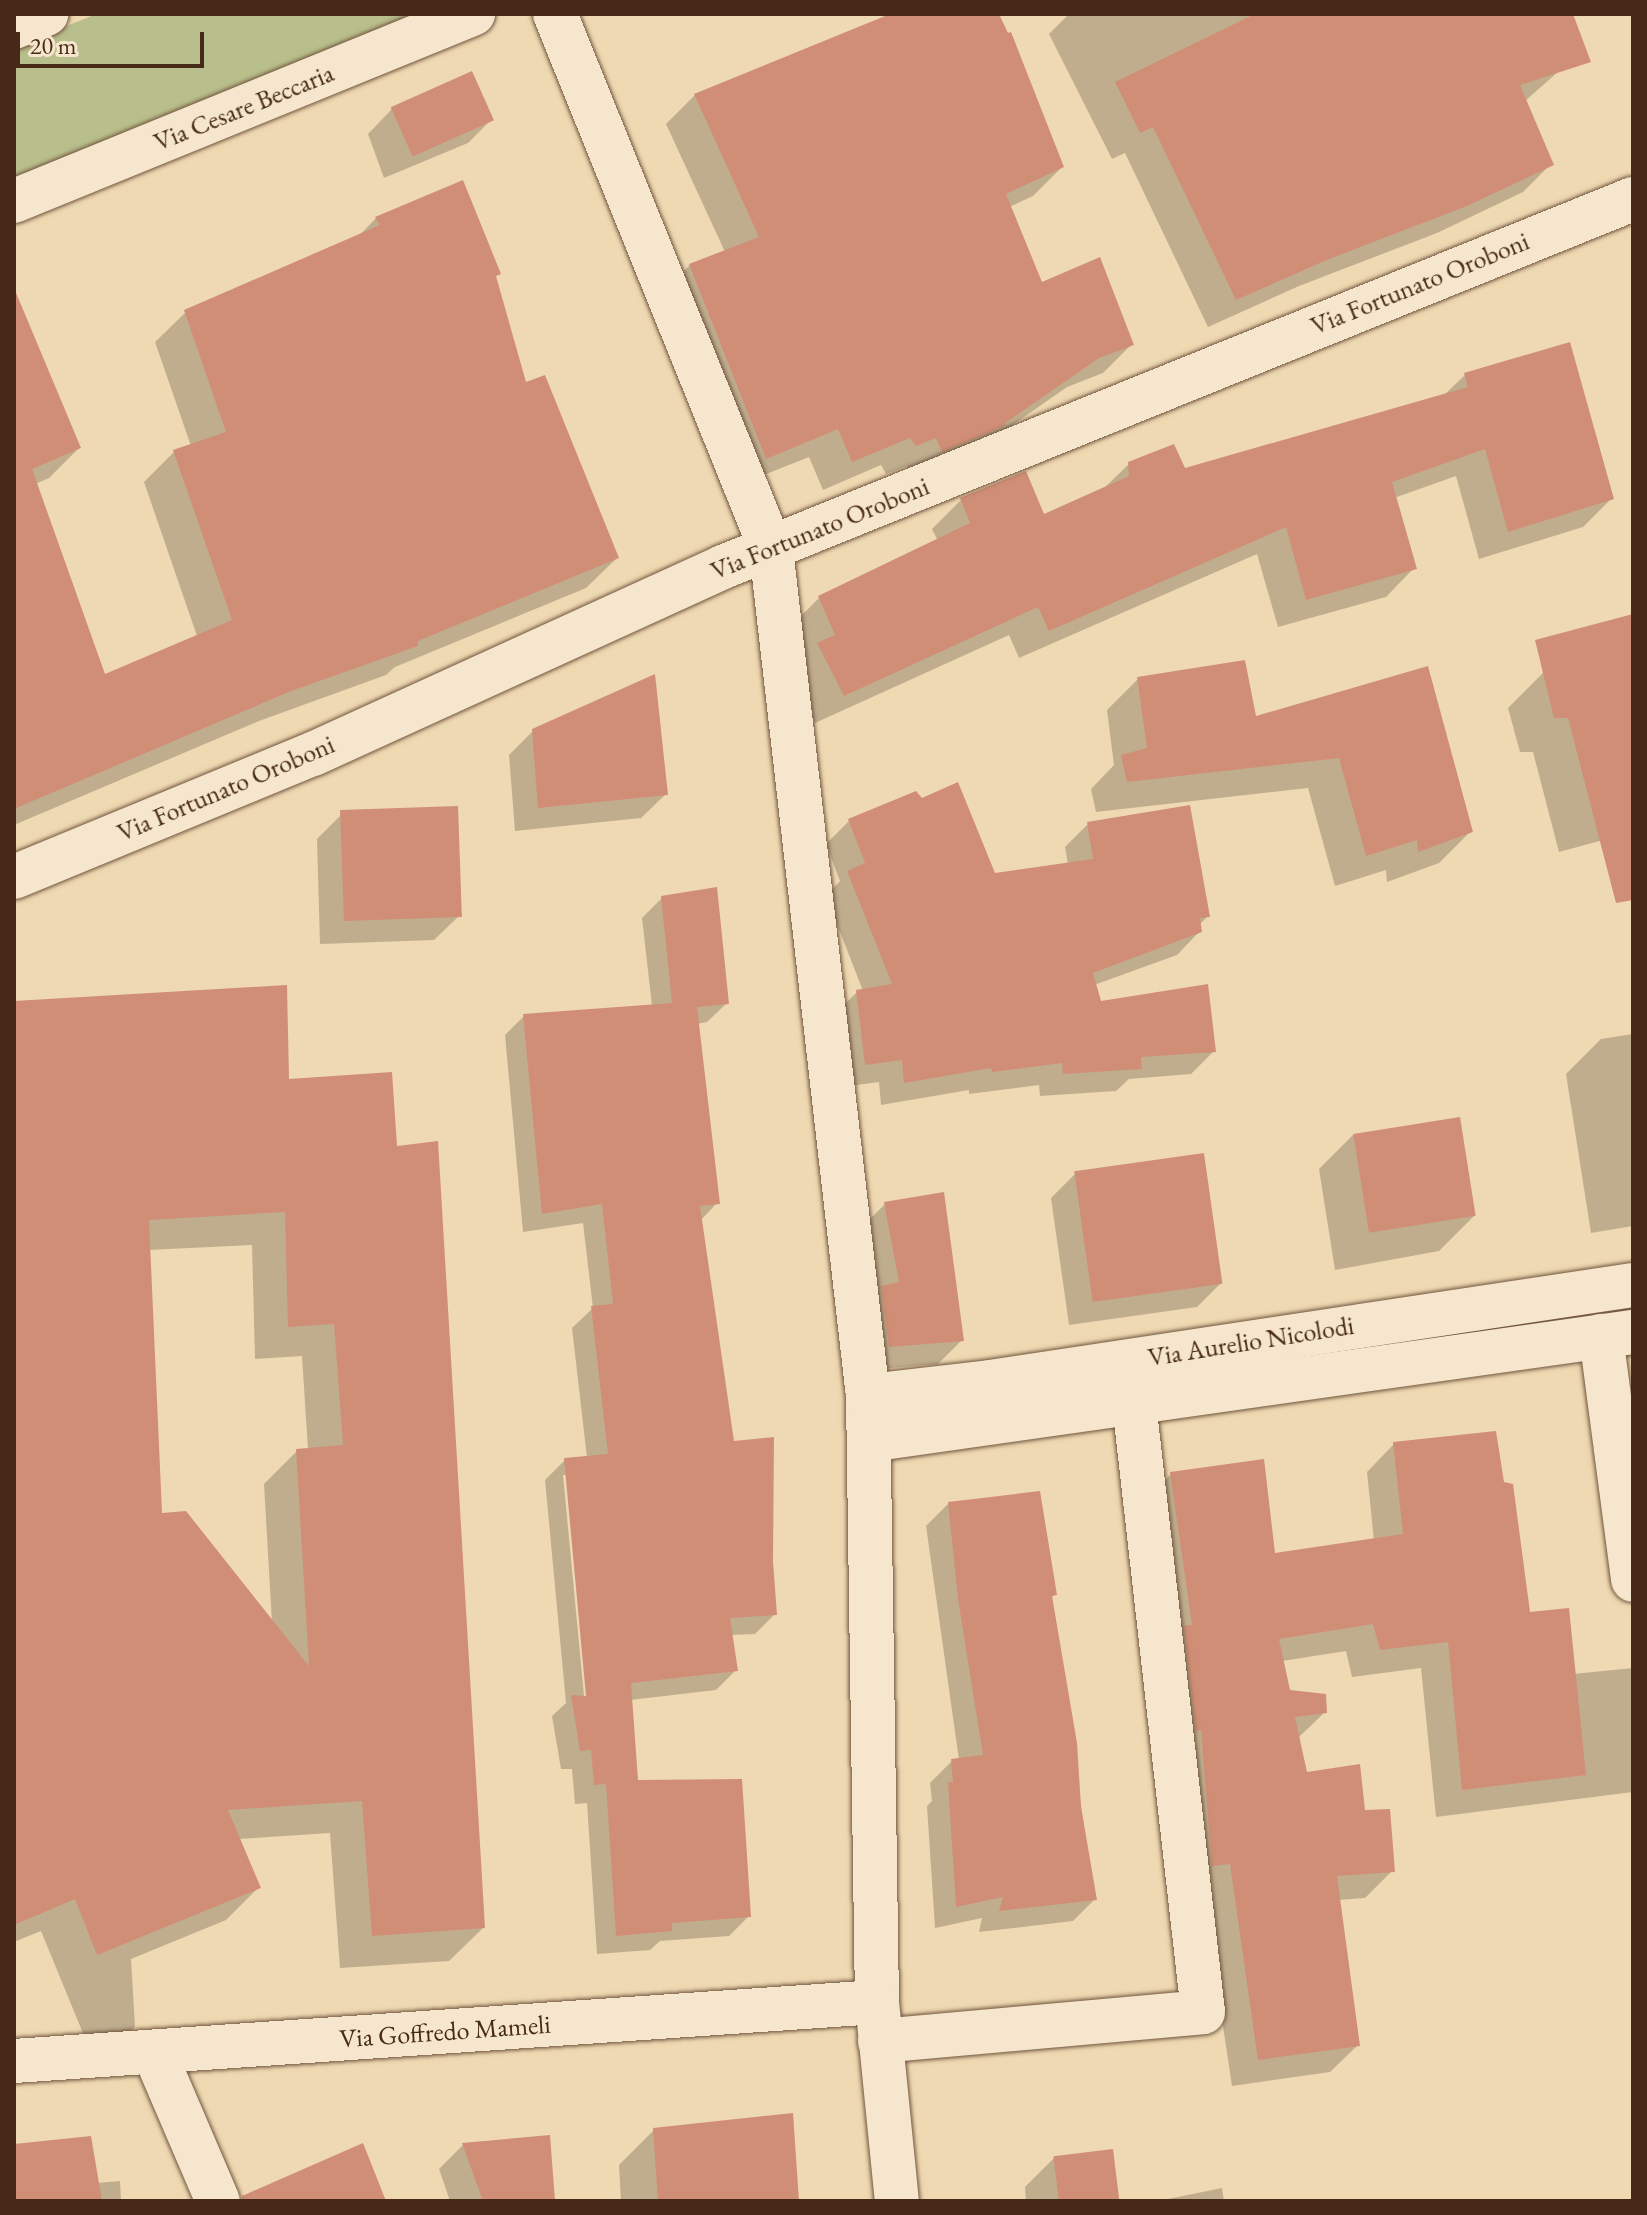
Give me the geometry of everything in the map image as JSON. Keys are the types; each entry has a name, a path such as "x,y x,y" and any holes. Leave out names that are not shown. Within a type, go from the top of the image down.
{"street":[{"path":"14,27 46,14"},
{"name":"Via Cesare Beccaria","path":"14,201 473,14"},
{"path":"555,14 771,549 868,1396 878,2021 897,2201"},
{"name":"Via Fortunato Oroboni","path":"14,877 313,754 723,567 1633,199"},
{"name":"Via Aurelio Nicolodi","path":"868,1396 990,1382 1633,1285"},
{"path":"1617,1334 1633,1580"},
{"name":"Via Aurelio Nicolodi","path":"869,1440 1617,1334"},
{"name":"Via Goffredo Mameli","path":"14,2061 154,2052 878,2021 1203,2012 1134,1403"},
{"path":"154,2052 218,2201"}],"green space":[{"path":"96,14 421,14 14,178 14,48"}],"building":[{"path":"890,14 999,14 1008,33 1011,32 1064,167 1006,194 1042,282 1100,257 1134,345 1099,358 1006,425 942,452 936,438 916,446 910,438 852,462 838,429 766,459 689,264 759,237 694,94"},
{"path":"1255,14 1573,14 1591,62 1520,85 1554,165 1467,206 1329,259 1236,300 1153,127 1140,133 1115,82"},
{"path":"472,71 494,120 413,157 391,107"},
{"path":"463,180 501,274 496,276 526,382 545,375 619,558 418,641 418,646 291,691 14,809 14,288 81,448 32,469 105,674 232,620 173,450 226,432 184,310 380,225 375,217"},
{"path":"1570,342 1614,499 1508,532 1485,449 1392,482 1417,569 1306,600 1286,527 1049,631 1038,607 844,696 817,643 835,635 818,596 970,523 960,498 1026,471 1044,514 1129,476 1128,462 1174,444 1185,468 1468,387 1464,373"},
{"path":"1633,614 1633,900 1616,903 1568,718 1554,718 1535,640"},
{"path":"1245,660 1256,716 1428,666 1473,832 1418,852 1417,840 1366,856 1339,758 1127,782 1121,755 1147,748 1137,677"},
{"path":"655,674 668,795 538,808 532,729"},
{"path":"958,782 995,873 1093,859 1087,822 1190,805 1210,917 1200,918 1202,932 1093,973 1101,1001 1208,984 1216,1052 1141,1057 1142,1069 1063,1074 1062,1063 992,1072 991,1068 904,1083 902,1060 865,1065 856,990 892,984 847,871 865,863 848,819 916,791 922,798"},
{"path":"458,806 462,917 344,921 340,810"},
{"path":"717,887 729,1004 697,1007 720,1204 700,1206 734,1441 774,1437 773,1561 777,1615 730,1618 738,1671 631,1683 638,1780 742,1779 751,1917 672,1923 672,1931 616,1936 606,1784 594,1785 591,1750 580,1751 571,1695 586,1696 564,1458 608,1454 591,1306 613,1304 602,1204 542,1214 523,1014 672,1003 661,896"},
{"path":"287,985 289,1079 392,1072 397,1146 438,1141 485,1928 372,1936 362,1801 228,1810 261,1888 97,1955 75,1899 14,1925 14,1001","holes":["285,1212 288,1327 334,1324 343,1445 296,1449 309,1666 186,1511 162,1513 149,1220"]},
{"path":"1460,1117 1476,1216 1369,1233 1353,1134"},
{"path":"1204,1153 1222,1284 1093,1302 1074,1171"},
{"path":"944,1192 964,1341 889,1347 881,1286 899,1282 884,1202"},
{"path":"1496,1431 1504,1482 1513,1484 1530,1612 1569,1608 1586,1775 1462,1790 1448,1642 1380,1650 1373,1624 1279,1639 1290,1690 1326,1694 1327,1713 1295,1717 1307,1772 1360,1764 1365,1810 1390,1809 1395,1872 1337,1876 1360,2046 1258,2060 1230,1864 1212,1866 1201,1730 1196,1731 1184,1626 1192,1625 1170,1472 1264,1459 1275,1553 1403,1534 1393,1442"},
{"path":"1040,1491 1057,1595 1052,1596 1077,1743 1081,1807 1097,1900 999,1911 1003,1897 956,1907 948,1782 953,1782 951,1759 983,1755 958,1599 948,1502"},
{"path":"793,2113 799,2201 658,2201 653,2128"},
{"path":"550,2135 555,2201 483,2201 462,2143"},
{"path":"91,2136 102,2201 14,2201 14,2144"},
{"path":"363,2143 386,2201 242,2201 242,2196"},
{"path":"1113,2149 1119,2201 1059,2201 1053,2156"}]}
